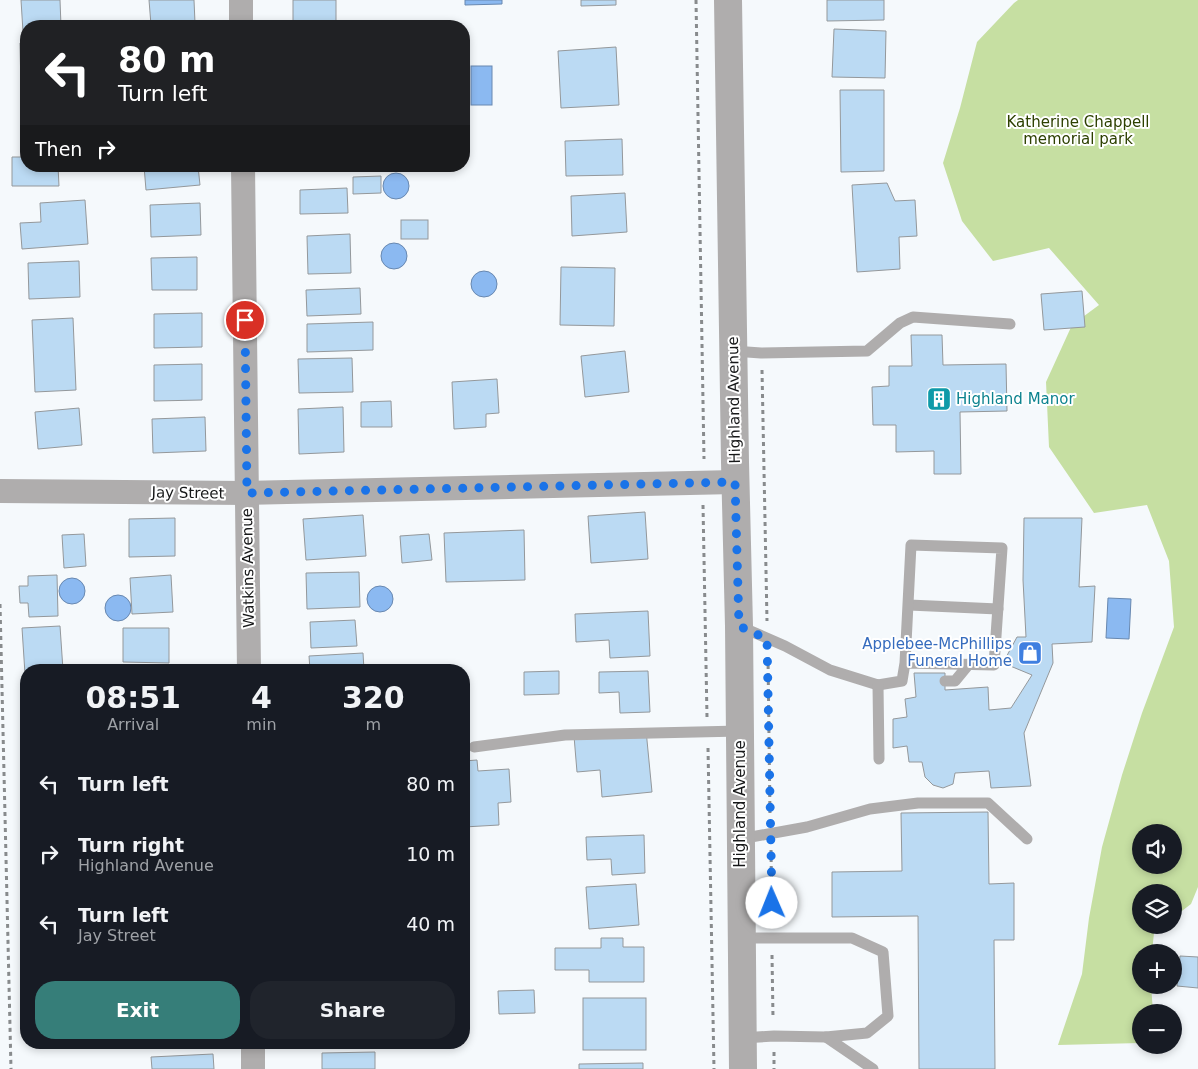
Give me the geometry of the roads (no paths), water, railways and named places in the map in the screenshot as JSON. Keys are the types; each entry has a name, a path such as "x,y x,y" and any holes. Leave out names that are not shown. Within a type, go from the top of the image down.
{"street":[{"path":"241,0 241,20"},
{"name":"Highland Avenue","path":"728,0 739,626 743,1069"},
{"name":"Watkins Avenue","path":"243,172 249,664"},
{"name":"Jay Street","path":"0,491 247,493 735,482"},
{"path":"253,1049 253,1069"}],"lane":[{"path":"733,351 761,353 868,351 900,323 913,317 1010,324"},
{"path":"902,681 909,605 911,545 1002,548 994,665 905,663"},
{"path":"909,605 998,609"},
{"path":"739,626 830,670 878,685 915,681"},
{"path":"945,681 955,681 969,664"},
{"path":"878,685 879,759"},
{"path":"474,747 565,735 740,731"},
{"path":"740,838 807,827 870,809 918,802 988,802 1028,839"},
{"path":"741,938 852,938 883,952 888,1016 866,1033 826,1038 774,1036 742,1038"},
{"path":"826,1038 873,1069"}],"water":[{"path":"465,0 502,0 502,4 465,5"},
{"path":"471,66 492,66 492,105 471,105"},
{"path":"396,173 405,177 409,186 405,195 396,199 387,195 383,186 387,177"},
{"path":"394,243 403,247 407,256 403,265 394,269 385,265 381,256 385,247"},
{"path":"484,271 493,275 497,284 493,293 484,297 475,293 471,284 475,275"},
{"path":"72,578 81,582 85,591 81,600 72,604 63,600 59,591 63,582"},
{"path":"380,586 389,590 393,599 389,608 380,612 371,608 367,599 371,590"},
{"path":"118,595 127,599 131,608 127,617 118,621 109,617 105,608 109,599"},
{"path":"1108,598 1131,599 1129,639 1106,638"}],"place":[{"name":"Highland Manor","path":"939,399"},
{"name":"Applebee-McPhillips Funeral Home","path":"1030,653"}],"park label":[{"name":"Katherine Chappell memorial park","path":"1078,130"}]}
